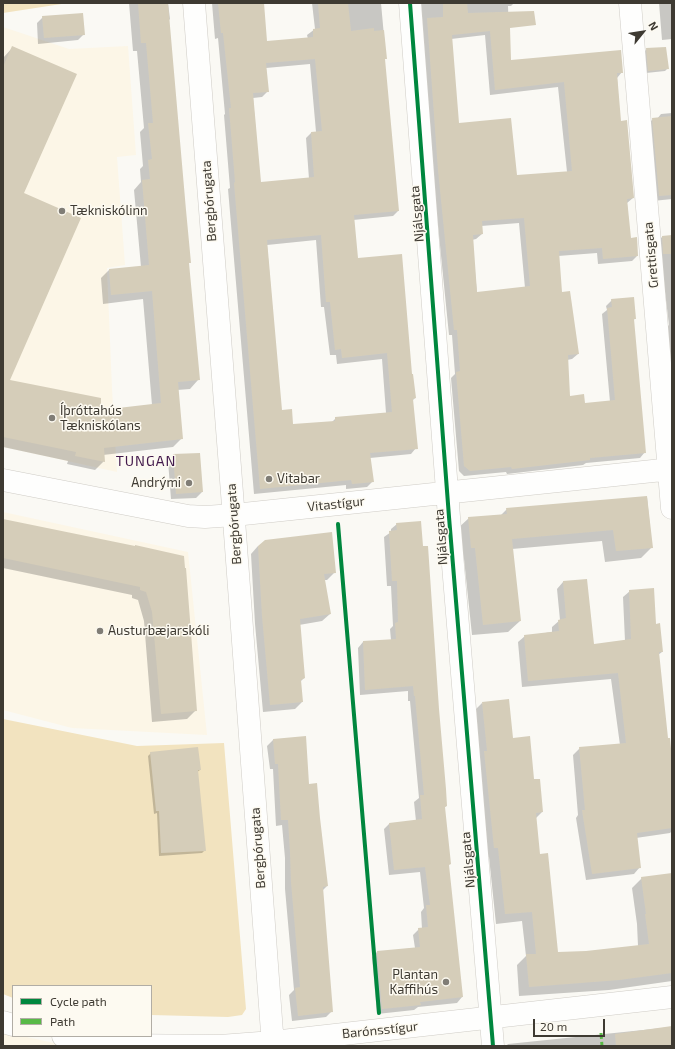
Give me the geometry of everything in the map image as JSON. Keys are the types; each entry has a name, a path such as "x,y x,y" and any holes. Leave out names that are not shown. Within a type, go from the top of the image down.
{"street":[{"name":"Bergþórugata","path":"194,3 273,1044"},
{"name":"Njálsgata","path":"410,3 493,1046"},
{"name":"Grettisgata","path":"630,3 670,469 672,508"},
{"name":"Vitastígur","path":"3,480 188,516 205,517 670,469"},
{"name":"Barónsstígur","path":"69,1037 115,1045 220,1046 273,1044 672,996"}],"shaded area":[{"path":"3,3 68,3 3,13"},
{"name":"Tækniskólinn","path":"3,27 69,49 128,46 136,155 117,157 125,265 107,268 117,472 3,447"},
{"name":"Austurbæjarskóli","path":"3,512 188,552 207,735 72,728 3,710"},
{"path":"3,719 137,746 224,743 246,1009 242,1015 228,1017 152,1015 152,985 12,985 12,998 3,994"},
{"path":"3,1031 12,1034 12,1037 27,1037 68,1046 3,1046"}],"building":[{"path":"138,3 168,3 200,380 178,382 183,439 104,448 105,462 75,456 76,452 3,437 3,67 12,46 77,74 24,193 81,218 10,380 101,398 101,410 161,403 152,291 111,295 109,269 149,265 142,180 150,179 148,160 152,159 148,123 153,123 146,43 141,43"},
{"path":"218,3 264,3 267,41 313,37 313,29 320,28 318,3 348,3 351,31 374,28 374,31 384,30 387,59 385,59 399,211 354,215 358,258 402,254 412,374 416,398 413,399 418,449 370,453 374,482 352,484 351,480 260,489 234,183 229,108 231,108 223,33 221,33","holes":["315,59 322,131 311,132 314,177 261,182 253,93 269,92 266,63","321,235 326,302 330,302 335,350 341,349 342,358 387,353 392,412 335,417 335,421 293,424 292,409 282,410 267,240"]},
{"path":"443,3 467,3 468,13 534,11 536,25 510,28 511,60 621,50 623,73 617,73 621,121 627,120 634,198 627,199 631,238 637,237 638,256 603,259 602,248 559,251 562,292 570,291 579,354 568,355 570,396 584,394 585,403 615,400 607,308 612,307 611,299 634,297 636,319 634,319 646,453 590,458 590,460 512,469 511,467 470,471 464,466 456,372 460,371 457,330 454,330 438,170 427,18 443,17","holes":["490,31 495,90 564,82 572,171 517,175 511,118 459,123 452,35","524,218 530,286 477,292 473,235 483,234 482,221"]},
{"path":"83,13 85,35 44,38 42,16"},
{"path":"666,47 669,69 648,71 646,48"},
{"path":"672,116 672,195 659,196 652,118"},
{"path":"672,235 672,254 663,254 662,236"},
{"path":"200,453 203,492 176,494 173,454"},
{"path":"647,496 653,548 616,551 613,530 512,539 521,621 483,625 475,548 471,548 468,517 507,514 506,508"},
{"name":"Austurbæjarskóli","path":"3,519 184,556 197,711 161,714 152,612 146,592 140,590 140,587 3,558"},
{"path":"421,521 423,546 428,546 446,789 447,806 445,807 451,864 449,865 463,997 420,1002 421,1005 382,1009 377,951 420,947 418,928 428,927 426,905 430,905 425,867 394,870 389,823 422,819 420,795 424,795 413,686 365,690 363,641 396,639 395,623 398,622 397,581 392,581 389,531 397,530 396,523"},
{"path":"332,532 336,573 324,574 331,614 300,619 305,678 301,680 303,702 270,705 262,616 258,546 265,540"},
{"path":"587,579 594,644 631,639 629,590 654,588 656,624 660,623 663,652 659,652 668,738 670,738 672,759 672,828 637,833 641,868 592,874 582,810 585,810 579,747 626,743 618,673 528,681 524,635 559,631 558,620 566,618 563,581"},
{"path":"509,699 513,738 530,736 534,779 540,779 543,812 536,813 540,854 548,853 558,952 586,951 649,944 641,877 672,873 672,973 619,980 529,987 526,954 536,954 532,912 505,914 498,848 494,848 484,751 487,751 482,702"},
{"path":"306,736 309,784 317,783 328,886 323,887 333,1012 298,1016 295,988 300,987 291,882 288,820 281,820 278,764 275,764 273,739"},
{"path":"198,747 201,770 198,770 206,851 161,853 159,811 156,811 150,752"},
{"path":"672,1026 672,1046 616,1046 615,1034"}],"marked path":[{"path":"601,1033 602,1046"}],"cycle path":[{"path":"410,3 449,517 493,1046"},
{"path":"338,524 379,1013"}],"place":[{"name":"Tækniskólinn","path":"62,211"},
{"name":"Íþróttahús Tækniskólans","path":"52,418"},
{"name":"Vitabar","path":"269,479"},
{"name":"Andrými","path":"189,483"},
{"name":"Austurbæjarskóli","path":"100,631"},
{"name":"Plantan Kaffihús","path":"446,982"}],"district":[{"name":"TUNGAN","path":"146,461"}]}
